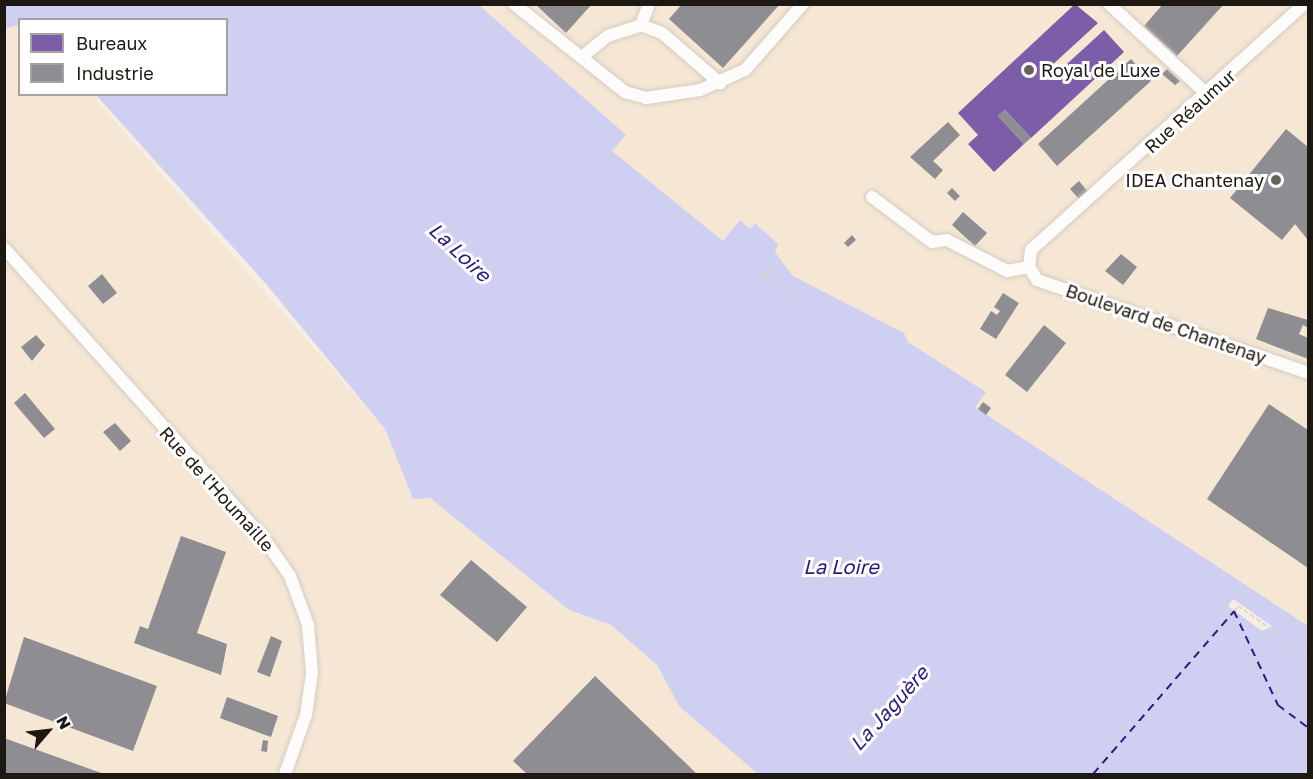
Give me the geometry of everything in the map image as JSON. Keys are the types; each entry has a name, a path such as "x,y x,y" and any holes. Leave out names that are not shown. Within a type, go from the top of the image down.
{"street":[{"path":"514,4 583,56 625,92 646,98 720,83 745,70 802,4"},
{"path":"641,25 649,4"},
{"path":"1108,4 1208,95"},
{"name":"Rue Réaumur","path":"1029,267 1031,250 1208,95 1304,4"},
{"path":"583,56 608,36 641,25 662,33 720,83"},
{"path":"872,197 932,242 947,240 1007,271 1029,267"},
{"name":"Rue de l'Houmaille","path":"4,248 265,540 290,576 306,615 312,661 308,707 285,774"},
{"name":"Boulevard de Chantenay","path":"1029,267 1037,280 1308,373"}],"path":[{"path":"764,275 779,261"},
{"path":"758,271 793,295"},
{"path":"1234,611 1238,606 1244,609 1303,651 1308,645"}],"shaded area":[{"path":"479,5 1308,5 1308,626 975,407 985,391 908,342 904,333 792,276 755,223 750,229 740,220 724,242 611,151 625,135"},
{"path":"18,25 18,96 93,96 385,429 413,499 430,498 569,610 612,626 657,665 679,706 758,774 5,774 4,28"}],"water":[{"name":"La Loire","path":"5,5 479,5 626,135 612,151 723,241 740,220 750,229 755,223 778,244 775,252 793,276 904,333 908,342 986,392 975,407 1308,626 1308,774 758,774 679,706 657,665 611,625 569,610 430,498 413,499 385,429 267,285 97,96 228,96 228,18 18,18 18,25 5,28"}],"pier":[{"path":"1233,599 1272,626 1262,631 1228,606"}],"building: Bureaux":[{"name":"Royal de Luxe","path":"1075,4 1098,23 1050,67 1056,74 1104,30 1124,52 1031,138 1005,110 998,116 1024,144 994,172 968,144 978,135 958,113"}],"building: Industrie":[{"path":"535,4 592,4 566,33"},
{"path":"682,4 780,4 723,68 669,19"},
{"path":"1163,4 1224,4 1177,56 1144,26"},
{"path":"1131,59 1151,81 1057,166 1038,144"},
{"path":"1167,69 1180,81 1175,85 1162,74"},
{"path":"1005,110 1031,138 1024,144 998,116"},
{"path":"948,122 960,135 933,161 943,170 935,179 910,157"},
{"name":"IDEA Chantenay","path":"1286,129 1308,147 1308,240 1295,224 1282,240 1230,198"},
{"path":"1079,181 1089,193 1080,200 1070,189"},
{"path":"952,188 960,196 955,201 947,193"},
{"path":"963,212 987,233 975,246 952,225"},
{"path":"852,235 856,240 848,247 844,243"},
{"path":"1121,254 1137,267 1123,285 1105,271"},
{"path":"102,274 117,293 103,304 88,286"},
{"path":"1003,293 1019,303 996,339 980,329 991,311 997,315 1000,311 994,307"},
{"path":"1268,308 1308,320 1308,328 1303,325 1299,334 1308,338 1308,359 1256,339"},
{"path":"1044,325 1066,343 1027,392 1005,375"},
{"path":"36,335 45,345 32,361 21,347"},
{"path":"25,393 55,429 44,438 14,403"},
{"path":"983,402 991,408 986,415 978,409"},
{"path":"1269,404 1308,430 1308,568 1207,499"},
{"path":"115,423 131,441 120,451 103,432"},
{"path":"181,536 226,552 197,633 227,644 221,675 134,643 140,626 148,629"},
{"path":"471,560 527,607 497,642 440,595"},
{"path":"271,636 282,641 270,677 257,672"},
{"path":"24,637 157,686 133,751 4,703"},
{"path":"595,676 697,774 527,774 513,761"},
{"path":"227,697 278,716 271,737 220,718"},
{"path":"4,738 104,774 4,774"},
{"path":"263,740 268,741 267,752 261,751"}],"ferry route":[{"path":"1093,774 1234,611 1278,705 1308,728"}],"place":[{"name":"Royal de Luxe","path":"1029,70"},
{"name":"IDEA Chantenay","path":"1276,180"}],"water label":[{"name":"La Jaguère","path":"889,708"}]}
